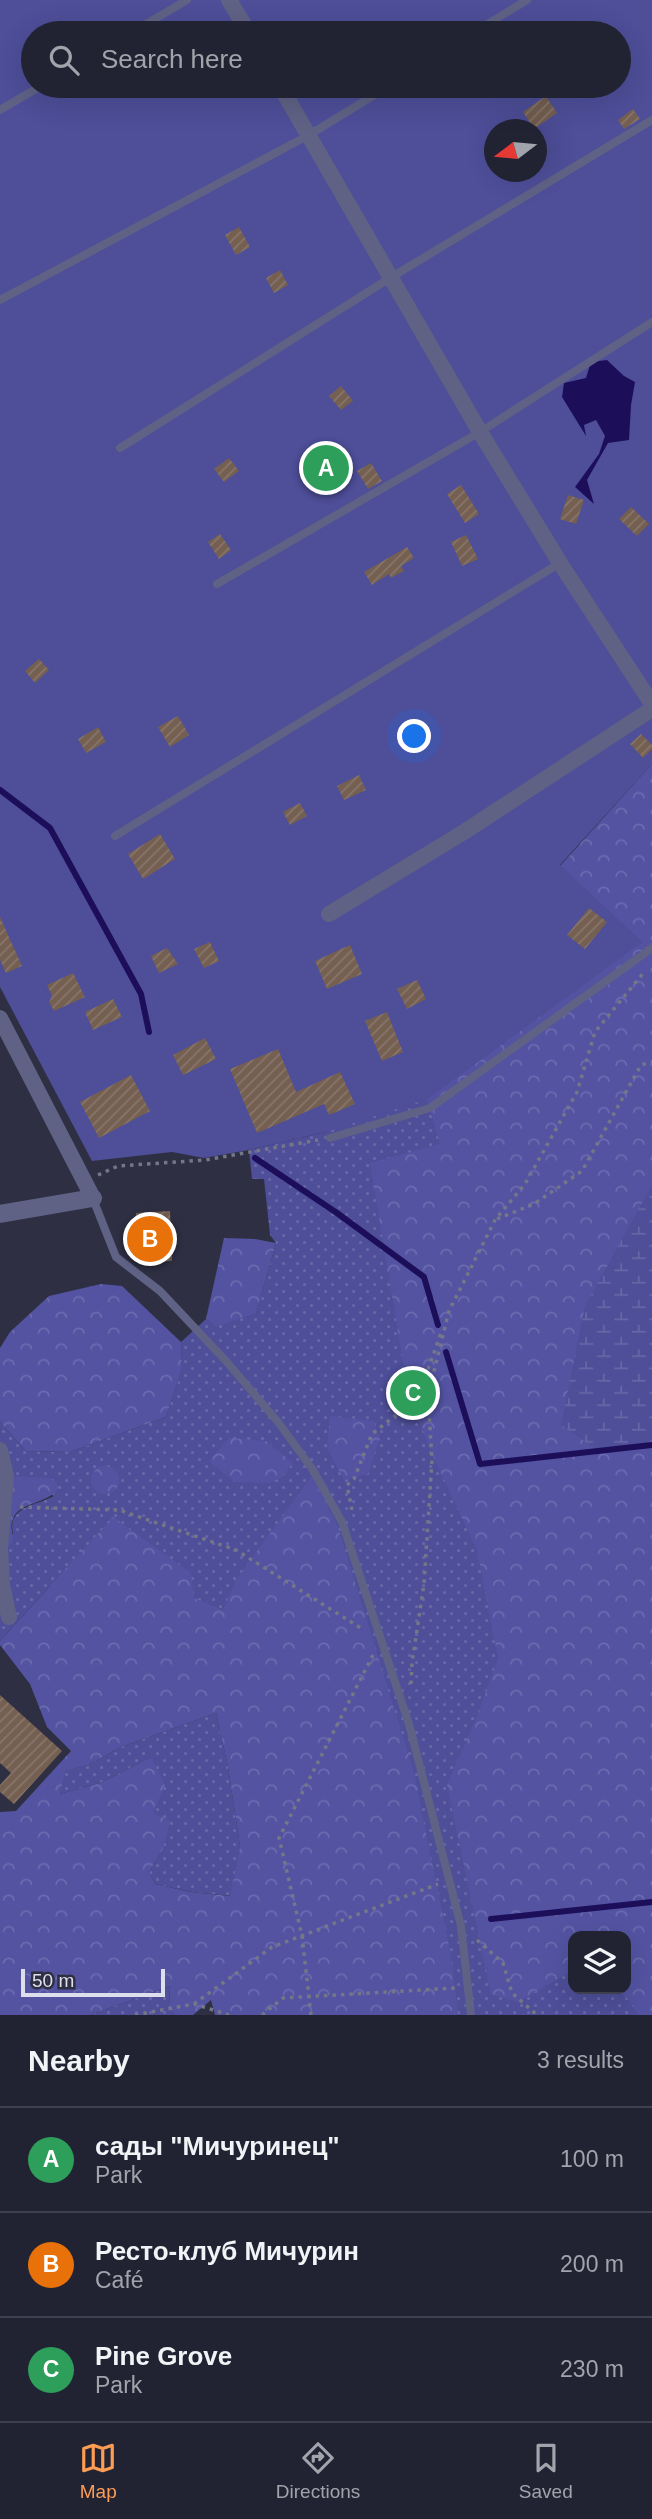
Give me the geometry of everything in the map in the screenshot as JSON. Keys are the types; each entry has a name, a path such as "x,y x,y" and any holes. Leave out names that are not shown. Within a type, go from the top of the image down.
{"street":[{"path":"229,0 242,21"},
{"path":"287,98 480,432 652,704"},
{"path":"329,914 464,832 652,709"},
{"path":"0,1018 93,1198 0,1214"},
{"path":"0,1450 6,1476 2,1585 9,1617"}],"lane":[{"path":"151,21 187,0"},
{"path":"493,21 527,0"},
{"path":"0,110 21,98"},
{"path":"0,300 309,135 369,98"},
{"path":"120,448 390,278 652,120"},
{"path":"217,584 480,432 652,322"},
{"path":"115,836 561,563"},
{"path":"330,1138 430,1108 652,948"},
{"path":"93,1198 116,1257 160,1291 226,1361 278,1422 313,1470 342,1522 409,1724 461,1926 471,2015"}],"path":[{"path":"349,1543 355,1527 347,1485 354,1479 372,1434 401,1412 426,1375 449,1311 495,1220 525,1184 577,1092 595,1032 649,966"},
{"path":"495,1220 534,1203 582,1171 641,1065 652,1062"},
{"path":"95,1176 118,1166 205,1160 330,1138"},
{"path":"411,1687 424,1584 432,1460 428,1395 449,1311"},
{"path":"5,1506 119,1510 236,1550 381,1640 279,1839 302,1936 311,2015"},
{"path":"135,2015 194,2004 272,1947 449,1880"},
{"path":"461,1926 503,1963 512,1993 537,2015"},
{"path":"262,2015 283,1998 468,1987"},
{"path":"194,2004 229,2015"}],"green space":[{"path":"0,0 652,0 652,764 560,865 642,942 427,1099 326,1132 249,1150 204,1158 172,1152 92,1161 0,987"},
{"path":"652,764 652,2015 272,2015 222,1657 50,1586 0,1641 0,1551 13,1534 12,1525 19,1512 54,1496 27,1477 0,1477 0,1422 26,1451 70,1452 166,1417 182,1369 181,1342 206,1319 216,1325 256,1314 276,1243 270,1235 264,1179 252,1179 249,1150 326,1132"},
{"path":"652,764 652,2015 639,2015 623,1994 631,1994 631,1931 568,1931 568,1973 518,2002 491,1994 447,1785 478,1714 498,1658 477,1550 431,1452 408,1392 370,1163 440,1144 427,1099 642,942 560,866"},
{"path":"652,1185 652,1445 599,1451 561,1425 585,1306"},
{"path":"224,1238 276,1243 256,1314 216,1326 206,1319"},
{"path":"101,1284 122,1286 181,1342 182,1369 166,1417 70,1452 26,1451 0,1422 0,1348 10,1332 49,1296"},
{"path":"330,1416 374,1421 380,1439 368,1474 344,1480 327,1448"},
{"path":"229,1438 266,1441 293,1463 282,1477 270,1483 235,1482 209,1461"},
{"path":"105,1466 115,1470 119,1480 115,1490 105,1494 95,1490 91,1480 95,1470"},
{"path":"1,1476 50,1478 56,1482 58,1488 48,1497 16,1513 12,1524 13,1541 0,1551"},
{"path":"312,1476 338,1527 414,1773 452,1961 458,2015 215,2015 211,2000 193,2015 174,2015 169,2007 170,1986 90,2015 0,2015 0,1812 16,1811 71,1751 47,1727 30,1684 0,1645 0,1641 113,1517 191,1573 194,1598 223,1610 236,1580","holes":["216,1713 228,1767 240,1846 230,1896 191,1892 155,1884 149,1872 163,1849 170,1821 153,1813 165,1785 151,1757 100,1783 60,1794 65,1771 88,1765 121,1747"]},
{"path":"216,1713 228,1767 240,1846 231,1896 192,1892 155,1884 149,1872 163,1849 153,1813 151,1757 100,1783 60,1794 64,1771 88,1765 121,1747"},
{"path":"170,1986 169,2007 174,2015 90,2015"}],"shaded area":[{"path":"607,360 635,382 629,440 608,443 587,480 594,504 575,487 599,454 605,436 596,420 584,425 586,436 562,397 564,383 586,378 591,362"}],"building":[{"path":"543,98 547,98 557,113 547,120 528,119 523,112"},
{"path":"633,109 640,119 624,129 618,120"},
{"path":"239,227 250,247 236,255 225,235"},
{"path":"280,270 288,285 274,293 266,278"},
{"path":"341,386 353,401 341,410 329,396"},
{"path":"229,458 239,471 224,482 214,469"},
{"path":"371,463 382,481 368,489 357,471"},
{"path":"461,485 479,514 465,523 447,494"},
{"path":"568,495 584,500 576,524 560,519"},
{"path":"631,507 649,524 637,536 619,519"},
{"path":"220,534 231,550 219,559 208,542"},
{"path":"466,535 478,559 462,566 451,542"},
{"path":"407,547 414,558 401,566 404,571 391,578 389,574 372,585 364,572"},
{"path":"39,659 49,670 35,683 25,671"},
{"path":"178,716 189,735 170,747 158,727"},
{"path":"98,727 106,742 86,753 78,739"},
{"path":"641,734 652,745 652,749 643,758 630,744"},
{"path":"359,775 366,790 344,800 337,786"},
{"path":"300,803 307,816 290,825 283,812"},
{"path":"160,834 175,859 143,879 128,854"},
{"path":"589,908 607,922 585,949 567,935"},
{"path":"0,917 22,966 6,973 0,960"},
{"path":"210,942 219,961 204,968 194,949"},
{"path":"350,945 362,974 327,989 315,961"},
{"path":"167,948 178,964 159,973 151,956"},
{"path":"73,973 85,997 54,1011 49,1002 52,996 47,985"},
{"path":"417,980 426,999 407,1009 397,989"},
{"path":"113,999 122,1017 93,1030 85,1012"},
{"path":"387,1012 403,1052 382,1061 365,1021"},
{"path":"205,1038 216,1059 183,1075 173,1055"},
{"path":"278,1049 296,1092 340,1072 355,1104 329,1115 324,1104 257,1133 230,1069"},
{"path":"131,1075 150,1111 99,1138 80,1102"},
{"path":"170,1211 172,1261 141,1262 140,1253 129,1253 128,1226 136,1226 136,1213"},
{"path":"0,1695 62,1751 14,1804 0,1792 0,1785 11,1773 0,1763"}],"waterway":[{"path":"0,790 50,828 141,994 149,1032"},
{"path":"255,1158 337,1213 424,1277 438,1325"},
{"path":"446,1352 480,1464 652,1445"},
{"path":"491,1919 652,1902"}],"place":[{"name":"сады \"Мичуринец\"","path":"326,468"},
{"name":"Ресто-клуб Мичурин","path":"150,1239"},
{"name":"Pine Grove","path":"413,1393"}]}
